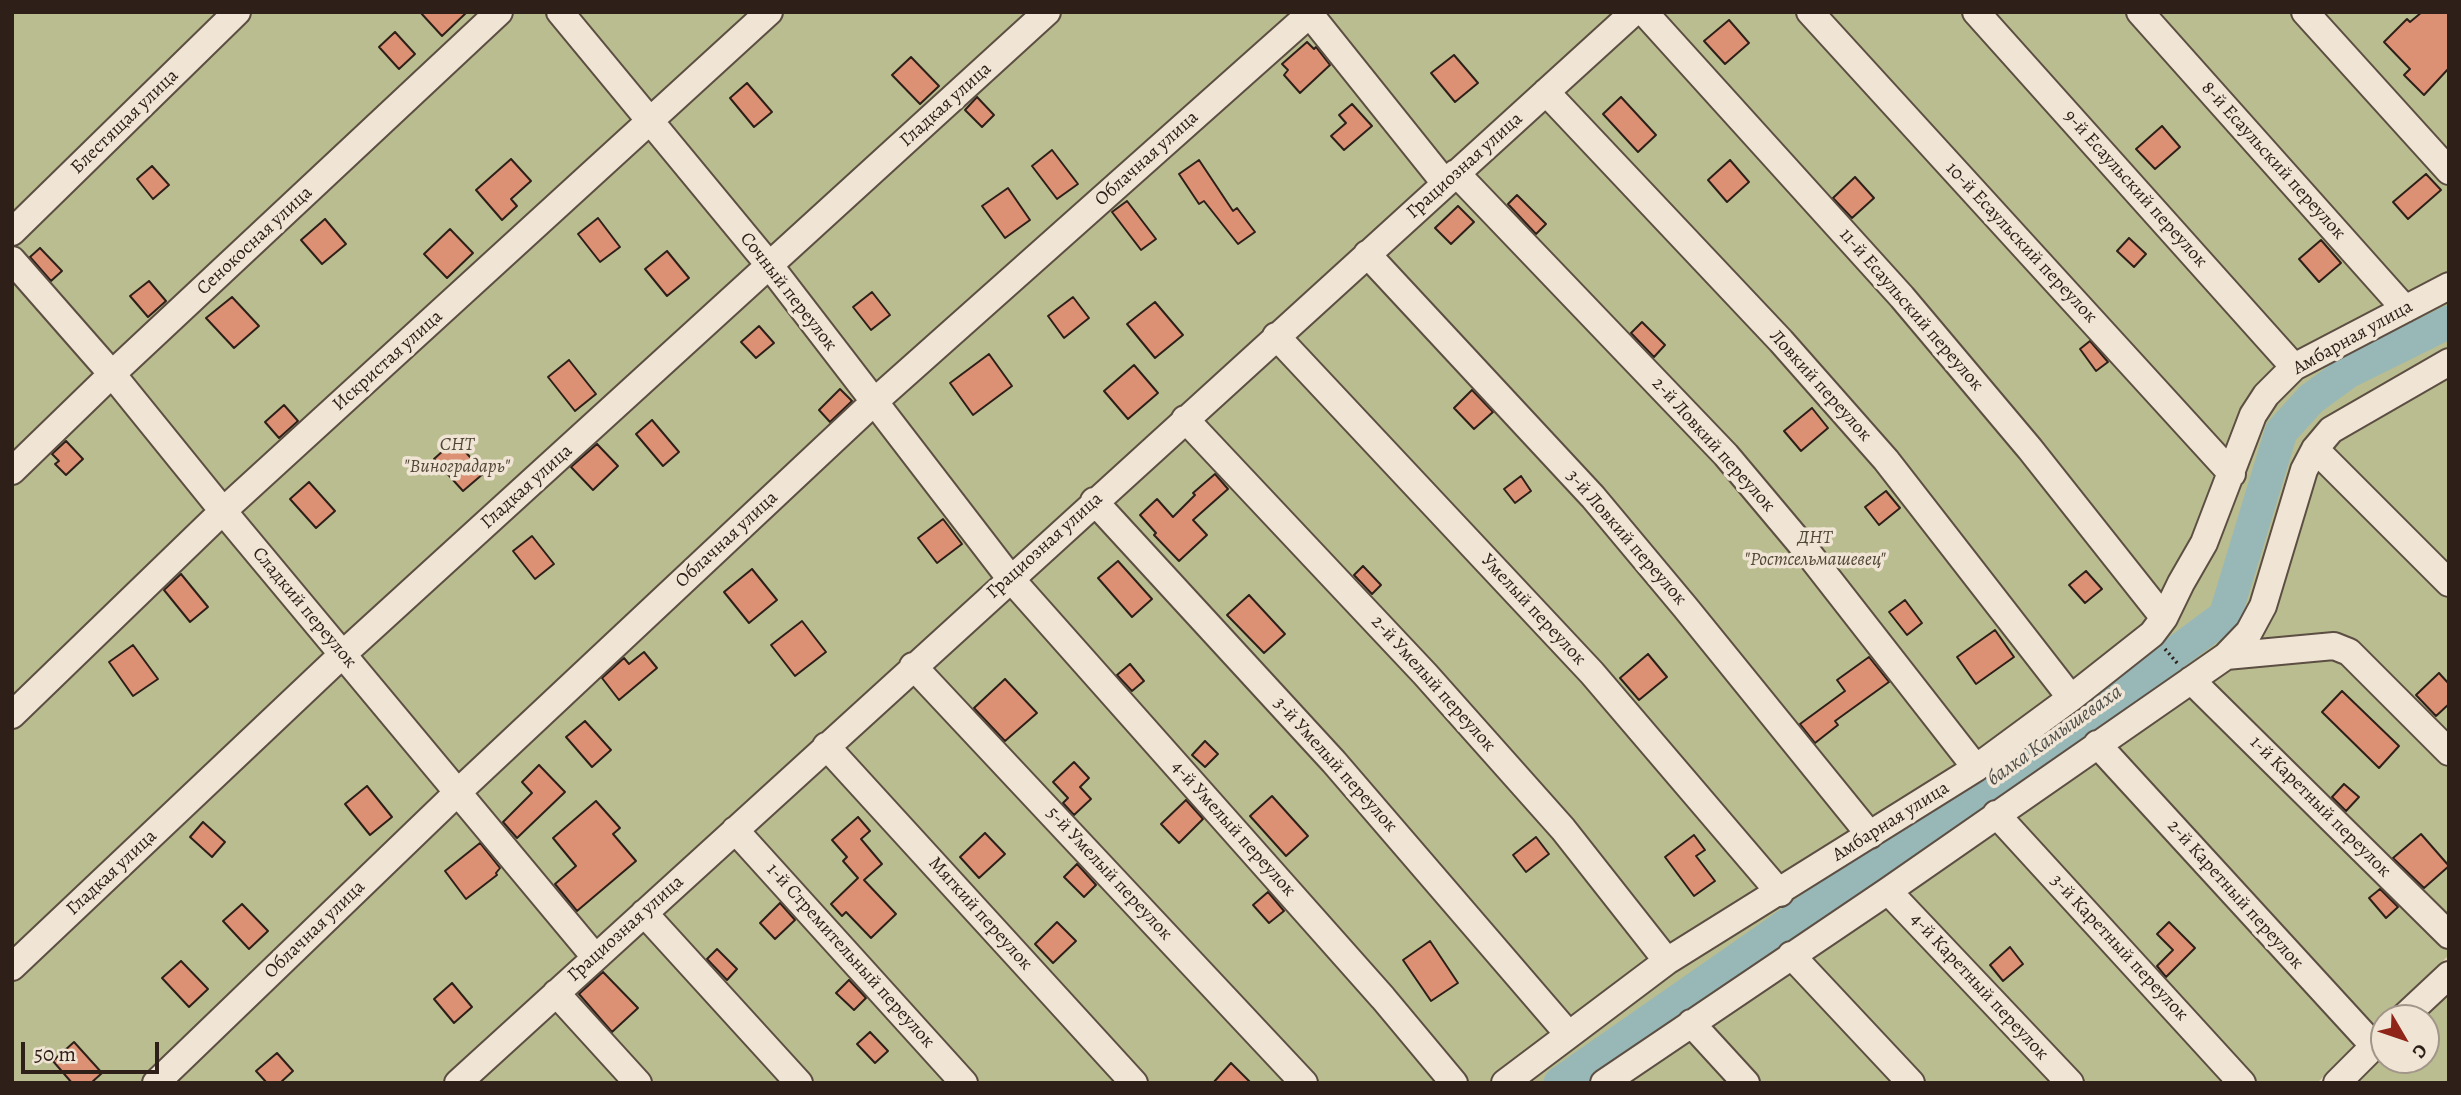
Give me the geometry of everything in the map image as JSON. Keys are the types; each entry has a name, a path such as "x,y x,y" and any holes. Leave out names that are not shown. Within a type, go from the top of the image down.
{"street":[{"name":"Блестящая улица","path":"12,232 237,12"},
{"name":"Сенокосная улица","path":"12,471 499,12"},
{"name":"Сочный переулок","path":"560,12 770,266 1010,578"},
{"name":"Искристая улица","path":"12,715 223,512 769,12"},
{"name":"Гладкая улица","path":"12,967 343,654 1047,12"},
{"name":"Грациозная улица","path":"465,1080 556,993 913,666 1634,12"},
{"name":"11-й Есаульский переулок","path":"1644,12 1902,297 2030,449 2158,626"},
{"name":"10-й Есаульский переулок","path":"1810,12 2232,474"},
{"name":"9-й Есаульский переулок","path":"1976,12 2294,366"},
{"name":"8-й Есаульский переулок","path":"2140,12 2405,309"},
{"path":"2305,12 2449,172"},
{"name":"2-й Ловкий переулок","path":"1310,13 1451,178 1726,455 1805,549 1976,768"},
{"name":"Облачная улица","path":"156,1083 458,793 874,402 1310,13"},
{"name":"Ловкий переулок","path":"1546,92 1781,341 1886,460 2071,698"},
{"name":"3-й Ловкий переулок","path":"1367,254 1592,497 1870,835"},
{"name":"Сладкий переулок","path":"12,260 112,374 223,512 595,957"},
{"name":"Амбарная улица","path":"1505,1083 1667,961 1780,893 1976,768 2071,698 2158,626 2204,543 2253,415 2266,395 2294,366 2449,286"},
{"name":"Умелый переулок","path":"1276,336 1592,673 1780,893"},
{"path":"1604,1083 1888,891 2226,656 2249,632 2263,606 2304,470 2315,449 2331,430 2448,370"},
{"name":"2-й Умелый переулок","path":"1185,419 1425,674 1563,829 1667,961"},
{"path":"2315,449 2449,583"},
{"name":"3-й Умелый переулок","path":"1094,501 1334,762 1569,1035"},
{"name":"4-й Умелый переулок","path":"1010,578 1383,998 1454,1083"},
{"path":"2226,656 2334,646 2350,652 2449,752"},
{"name":"5-й Умелый переулок","path":"913,666 1304,1083"},
{"name":"1-й Каретный переулок","path":"2191,680 2449,935"},
{"name":"2-й Каретный переулок","path":"2097,744 2370,1032"},
{"name":"Мягкий переулок","path":"826,746 1134,1083"},
{"name":"3-й Каретный переулок","path":"1996,814 2242,1083"},
{"name":"1-й Стремительный переулок","path":"735,830 964,1083"},
{"name":"4-й Каретный переулок","path":"1888,891 2070,1083"},
{"path":"644,913 799,1083"},
{"path":"1790,955 1911,1083"},
{"path":"2418,1004 2449,975"},
{"path":"556,993 638,1083"},
{"path":"1691,1023 1746,1083"},
{"path":"2337,1083 2370,1050"}],"path":[{"path":"2158,626 2191,680"}],"green space":[{"path":"12,12 2449,12 2449,955 2398,1004 2370,1004 2370,1032 2317,1083 12,1083"},
{"path":"2449,986 2449,1083 2348,1083 2370,1062 2370,1074 2440,1074 2440,1004 2430,1004"}],"building":[{"path":"420,12 467,12 442,36"},
{"path":"2422,12 2449,12 2449,68 2424,95 2404,75 2410,69 2384,42 2407,19 2410,22"},
{"path":"1729,20 1749,43 1725,64 1704,41"},
{"path":"395,32 415,54 399,69 379,47"},
{"path":"1307,42 1314,49 1316,47 1330,65 1300,93 1284,75 1288,70 1282,64"},
{"path":"1454,55 1478,83 1455,102 1431,73"},
{"path":"911,57 939,86 920,104 892,75"},
{"path":"747,83 772,112 754,127 730,98"},
{"path":"977,97 994,115 982,127 965,110"},
{"path":"1621,97 1656,135 1638,152 1603,114"},
{"path":"1352,104 1372,126 1344,150 1331,136 1346,123 1339,115"},
{"path":"2162,126 2180,147 2155,169 2136,149"},
{"path":"1052,150 1078,184 1057,199 1032,166"},
{"path":"511,159 531,181 511,199 517,206 502,220 476,190"},
{"path":"1199,160 1233,211 1237,208 1255,232 1238,244 1204,201 1199,204 1179,174"},
{"path":"1730,160 1749,182 1727,202 1708,180"},
{"path":"152,166 169,185 153,199 137,179"},
{"path":"2426,174 2441,190 2408,219 2393,202"},
{"path":"1855,177 1874,198 1852,218 1833,198"},
{"path":"1008,188 1030,220 1005,238 982,206"},
{"path":"1517,195 1546,224 1536,234 1508,204"},
{"path":"1127,201 1156,239 1141,250 1112,212"},
{"path":"1458,206 1474,222 1451,244 1435,228"},
{"path":"598,218 620,247 600,262 578,234"},
{"path":"325,219 346,244 322,264 301,240"},
{"path":"450,229 473,253 447,278 424,254"},
{"path":"2129,238 2146,254 2134,267 2117,251"},
{"path":"2321,240 2341,263 2319,282 2299,259"},
{"path":"40,248 62,271 51,281 30,257"},
{"path":"667,251 689,278 667,296 645,269"},
{"path":"149,281 166,301 148,317 130,296"},
{"path":"872,292 890,315 871,330 853,307"},
{"path":"232,297 259,326 234,348 206,318"},
{"path":"1073,297 1089,318 1064,338 1048,316"},
{"path":"1155,302 1183,335 1155,358 1127,324"},
{"path":"1642,322 1665,345 1654,357 1631,333"},
{"path":"759,326 774,343 756,358 741,342"},
{"path":"2090,341 2108,362 2096,371 2080,349"},
{"path":"989,354 1012,386 973,415 950,383"},
{"path":"569,360 596,394 575,411 548,377"},
{"path":"1134,365 1158,393 1128,419 1104,391"},
{"path":"840,389 852,401 830,422 819,410"},
{"path":"1472,390 1493,412 1474,429 1454,408"},
{"path":"284,405 298,421 279,438 265,422"},
{"path":"1812,408 1828,428 1801,451 1784,431"},
{"path":"652,420 679,452 663,466 636,434"},
{"path":"455,440 484,473 463,491 434,459"},
{"path":"66,441 83,459 66,475 55,464 59,461 52,454"},
{"path":"597,444 618,466 593,490 571,467"},
{"path":"1215,474 1228,489 1193,520 1207,535 1179,561 1154,535 1156,533 1140,515 1157,499 1173,517 1195,495 1193,493"},
{"path":"1521,476 1531,491 1515,503 1504,489"},
{"path":"309,482 335,511 316,528 290,499"},
{"path":"1886,491 1900,508 1879,525 1865,507"},
{"path":"943,519 962,544 937,563 918,538"},
{"path":"532,536 554,564 535,579 513,551"},
{"path":"1118,561 1152,599 1132,617 1098,578"},
{"path":"1363,566 1381,585 1372,594 1354,575"},
{"path":"752,569 777,600 749,623 724,592"},
{"path":"2086,571 2102,589 2085,603 2069,585"},
{"path":"181,574 208,607 190,622 164,590"},
{"path":"1249,595 1285,634 1264,653 1227,615"},
{"path":"1905,600 1922,623 1907,635 1889,612"},
{"path":"802,621 826,652 795,676 771,645"},
{"path":"1995,630 2014,657 1976,684 1957,657"},
{"path":"133,645 158,679 133,696 109,662"},
{"path":"644,652 657,668 619,700 602,678 624,658 629,664"},
{"path":"1648,654 1667,677 1639,700 1620,678"},
{"path":"1869,657 1889,682 1835,721 1838,725 1815,743 1800,724 1845,691 1837,680"},
{"path":"1130,664 1144,681 1132,691 1117,675"},
{"path":"2439,673 2449,684 2449,704 2436,716 2416,695"},
{"path":"1005,679 1037,713 1005,741 974,708"},
{"path":"2342,691 2399,746 2379,768 2322,712"},
{"path":"585,721 611,750 592,767 566,737"},
{"path":"1205,741 1218,754 1205,767 1192,755"},
{"path":"1074,762 1089,778 1080,787 1091,799 1074,815 1063,803 1068,798 1053,782"},
{"path":"539,765 565,792 517,838 503,822 532,793 522,782"},
{"path":"2344,784 2359,797 2346,811 2332,797"},
{"path":"367,786 392,817 370,835 345,804"},
{"path":"1272,796 1308,836 1286,856 1250,816"},
{"path":"1186,800 1203,819 1179,843 1161,824"},
{"path":"596,801 620,828 613,834 636,861 577,911 555,884 576,866 553,838"},
{"path":"858,817 870,831 861,839 882,864 864,880 896,914 871,938 846,912 842,916 831,904 858,878 843,861 847,857 832,840"},
{"path":"203,822 225,842 212,857 190,837"},
{"path":"985,833 1005,854 979,878 960,857"},
{"path":"2421,834 2449,866 2424,888 2393,858"},
{"path":"1694,835 1705,850 1696,856 1715,881 1694,896 1665,857"},
{"path":"1536,837 1549,854 1526,872 1513,855"},
{"path":"480,843 500,868 497,875 466,899 445,871"},
{"path":"1077,864 1096,885 1084,897 1064,877"},
{"path":"2380,889 2398,907 2386,918 2369,898"},
{"path":"1268,892 1284,911 1269,923 1253,905"},
{"path":"780,903 795,920 775,939 760,923"},
{"path":"242,904 268,931 249,949 223,921"},
{"path":"1057,922 1076,941 1053,963 1035,944"},
{"path":"2169,922 2195,948 2166,977 2157,966 2173,950 2157,934"},
{"path":"1430,941 1458,983 1431,1001 1403,960"},
{"path":"2010,947 2023,964 2003,981 1990,965"},
{"path":"717,949 737,969 727,980 707,959"},
{"path":"181,961 208,989 189,1007 162,978"},
{"path":"603,972 638,1008 612,1032 579,994"},
{"path":"849,980 866,998 854,1010 836,993"},
{"path":"452,983 472,1007 454,1023 434,999"},
{"path":"870,1032 888,1051 875,1063 857,1044"},
{"path":"74,1042 102,1073 91,1083 72,1083 53,1061"},
{"path":"277,1053 293,1071 280,1083 267,1083 256,1071"},
{"path":"1231,1063 1251,1083 1213,1083"}],"waterway":[{"name":"балка Камышеваха","path":"1560,1083 2140,679 2225,616 2281,432 2311,399 2348,372 2449,322"}],"park label":[{"name":"СНТ \"Виноградарь\"","path":"457,456"},
{"name":"ДНТ \"Ростсельмашевец\"","path":"1815,549"}]}
